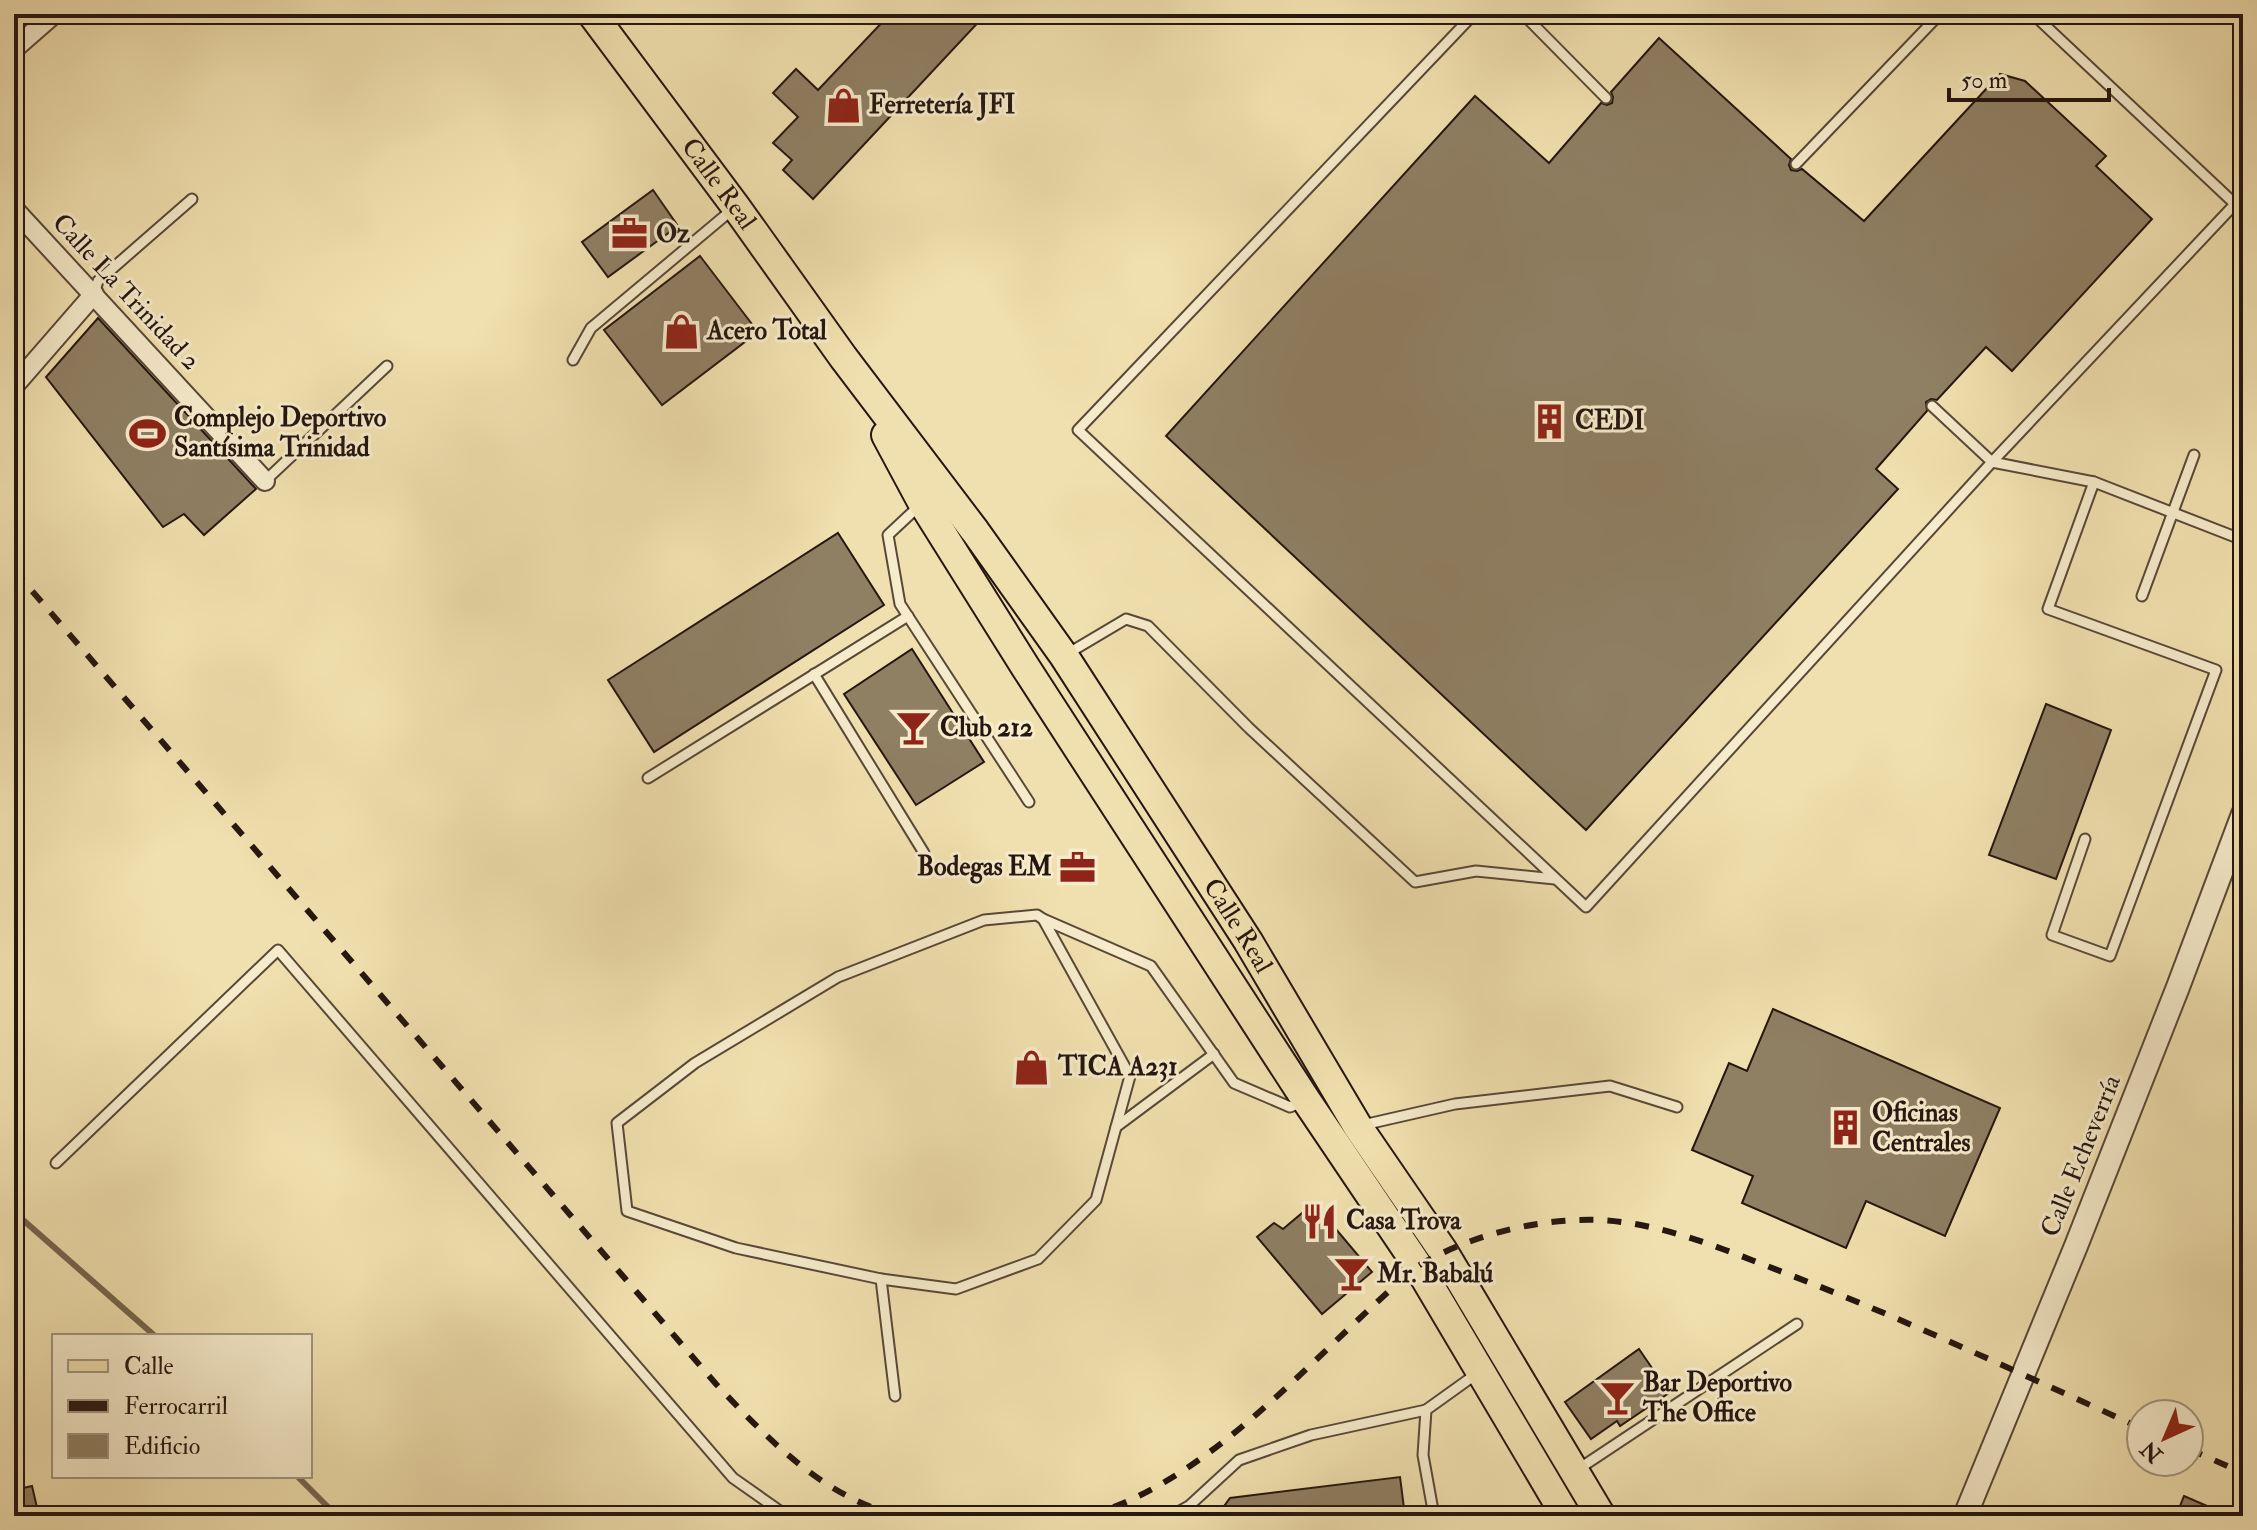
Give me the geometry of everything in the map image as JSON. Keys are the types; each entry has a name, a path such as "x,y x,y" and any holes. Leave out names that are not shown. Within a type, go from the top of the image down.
{"main road":[{"name":"Calle Real","path":"592,14 1064,656 1248,941 1358,1127 1443,1251 1601,1516"},
{"name":"Calle Real","path":"843,357 922,502 1306,1100 1418,1266 1567,1516"},
{"path":"980,594 1039,645 1064,656 1068,709 1076,745"}],"street":[{"path":"14,49 54,14"},
{"name":"Calle La Trinidad 2","path":"14,209 265,481"},
{"path":"14,386 94,294"},
{"name":"Calle Echeverría","path":"1965,1516 2105,1174 2243,814"}],"lane":[{"path":"1474,14 1078,430 1586,907 1992,462 2235,204 2033,14"},
{"path":"1523,14 1606,98"},
{"path":"1796,164 1940,14"},
{"path":"94,294 98,281 192,199"},
{"path":"573,360 591,328 736,207"},
{"path":"265,481 387,366"},
{"path":"1932,406 1992,462 2094,482 2243,540"},
{"path":"2142,596 2194,455"},
{"path":"2085,839 2052,935 2110,956 2216,670 2048,609 2094,482"},
{"path":"922,502 888,535 900,604 1029,802"},
{"path":"648,778 908,616"},
{"path":"1064,656 1126,619 1138,621 1148,626 1249,728 1415,882 1476,871 1555,879"},
{"path":"814,674 924,853"},
{"path":"1043,919 1130,1076 1096,1200 1038,1259 956,1289 881,1279 736,1248 627,1211 617,1123 695,1063 838,977 984,920 1037,915 1151,966 1234,1083 1290,1107 1306,1100"},
{"path":"56,1163 278,950 733,1478 787,1516"},
{"path":"1116,1127 1214,1054"},
{"path":"1358,1127 1455,1104 1610,1086 1677,1107"},
{"path":"881,1279 895,1396"},
{"path":"1548,1487 1797,1324"},
{"path":"1171,1516 1189,1506 1239,1460 1311,1435 1426,1410 1480,1371"},
{"path":"1426,1410 1423,1455 1434,1516"}],"building":[{"name":"Ferretería JFI","path":"890,14 986,14 813,199 783,170 792,160 773,143 798,117 773,93 796,69 818,90"},
{"name":"CEDI","path":"1659,38 1791,159 1791,170 1802,169 1864,221 2000,74 2025,81 2106,156 2096,166 2152,219 2012,371 1986,347 1937,400 1926,402 1927,411 1876,469 1898,489 1586,830 1166,436 1475,96 1549,163 1601,103 1612,103 1611,92"},
{"name":"Oz","path":"653,190 678,226 608,277 582,242"},
{"name":"Acero Total","path":"700,256 758,332 662,405 604,330"},
{"name":"Complejo Deportivo Santísima Trinidad","path":"98,318 256,489 204,535 184,514 163,527 46,377"},
{"path":"838,533 884,605 654,752 608,680"},
{"name":"Club 212","path":"912,649 984,762 916,805 844,694"},
{"path":"2046,704 2111,730 2056,879 1989,855"},
{"name":"Oficinas Centrales","path":"1773,1009 2000,1108 1945,1236 1866,1201 1846,1248 1742,1203 1753,1176 1692,1150 1729,1063 1747,1071"},
{"path":"1314,1203 1372,1272 1322,1314 1257,1237 1274,1223 1283,1229"},
{"name":"Bar Deportivo The Office","path":"1639,1349 1669,1393 1620,1426 1617,1421 1591,1439 1565,1402"},
{"path":"1400,1477 1405,1516 1217,1516 1230,1498"},
{"path":"32,1486 39,1516 14,1516 14,1490"},
{"path":"2184,1496 2230,1516 2176,1516"}],"waterway":[{"path":"14,1212 153,1334"},
{"path":"299,1478 337,1516"}],"railway":[{"path":"14,570 716,1384 776,1445 821,1480 870,1507 898,1516"},
{"path":"1087,1516 1134,1498 1179,1473 1222,1443 1418,1266 1482,1237 1552,1222 1623,1222 1671,1232 1717,1247 1875,1309 2125,1421"},
{"path":"2205,1456 2243,1473"}],"place":[{"name":"Ferretería JFI","path":"843,105"},
{"name":"Oz","path":"630,234"},
{"name":"Acero Total","path":"681,331"},
{"name":"CEDI","path":"1549,421"},
{"name":"Complejo Deportivo Santísima Trinidad","path":"148,433"},
{"name":"Club 212","path":"914,728"},
{"name":"Bodegas EM","path":"1078,867"},
{"name":"TICA A231","path":"1032,1067"},
{"name":"Oficinas Centrales","path":"1846,1128"},
{"name":"Casa Trova","path":"1320,1221"},
{"name":"Mr. Babalú","path":"1351,1274"},
{"name":"Bar Deportivo The Office","path":"1617,1398"}]}
